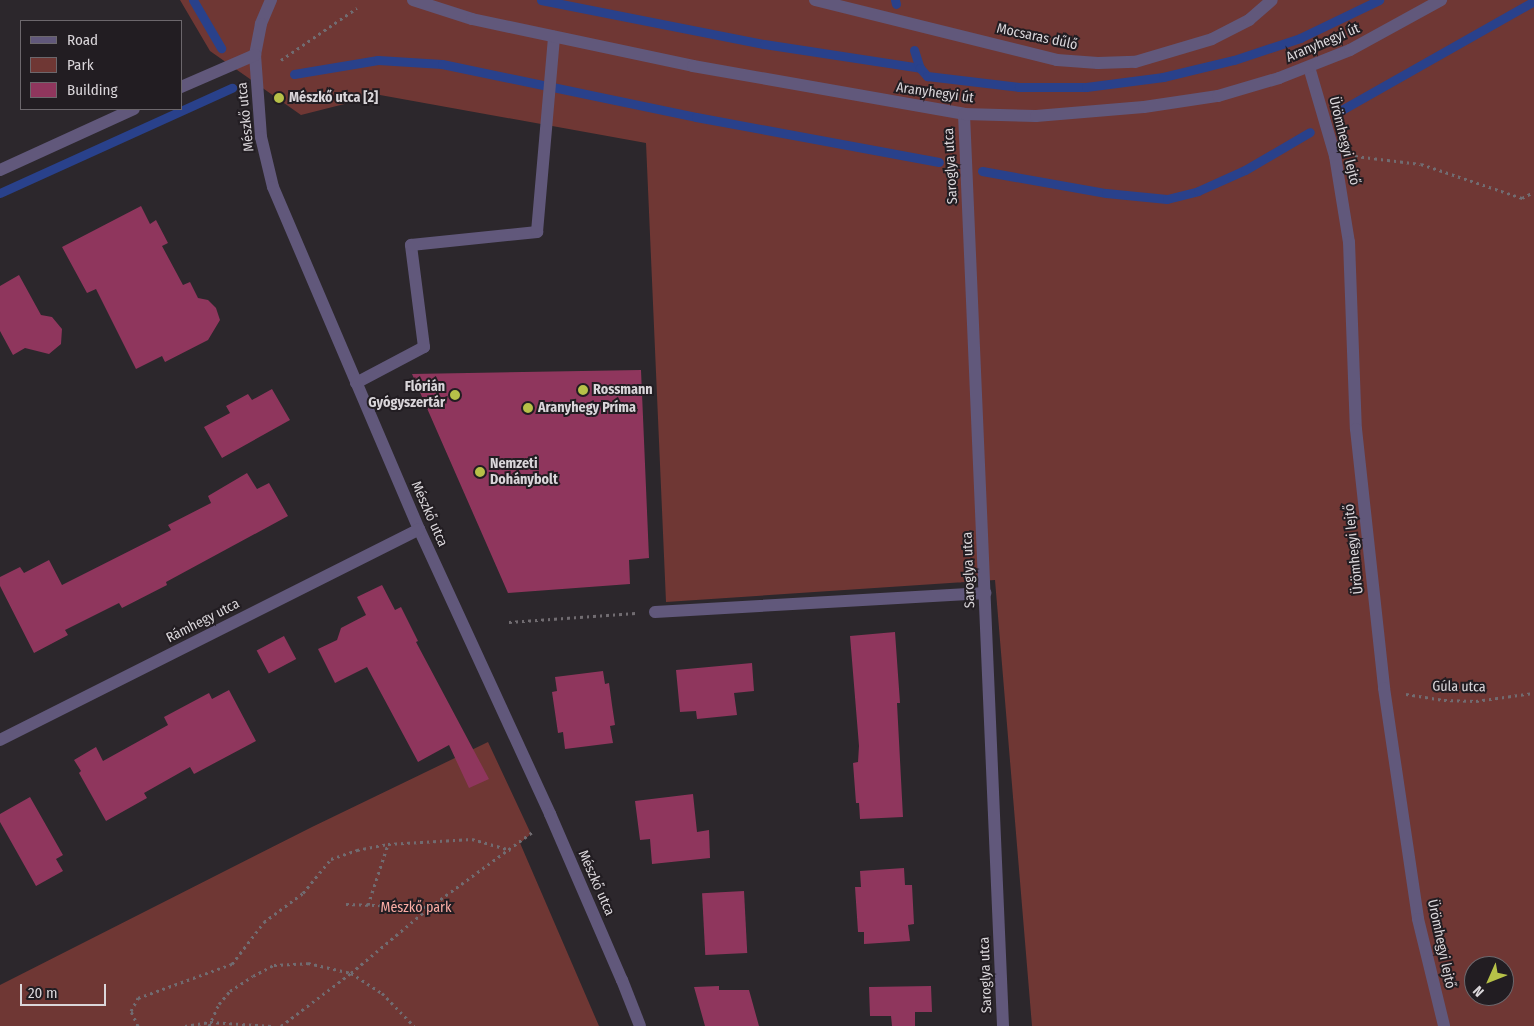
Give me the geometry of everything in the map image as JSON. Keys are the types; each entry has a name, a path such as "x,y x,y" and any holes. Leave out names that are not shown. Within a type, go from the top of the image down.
{"street":[{"name":"Mészkő utca","path":"272,0 261,24 255,55 261,137 273,187 356,383 420,529 550,814 640,1026"},
{"name":"Aranyhegyi út","path":"413,0 472,20 693,66 964,114 1036,116 1144,107 1218,96 1309,67 1350,50 1441,0"},
{"name":"Mocsaras dűlő","path":"815,0 1057,60 1098,63 1135,62 1212,39 1249,20 1272,0"},
{"path":"356,383 424,346 411,245 537,232 554,37"},
{"path":"182,87 255,55"},
{"name":"Ürömhegyi lejtő","path":"1309,67 1335,156 1349,242 1356,429 1384,688 1418,919 1444,1026"},
{"path":"0,170 132,110"},
{"name":"Saroglya utca","path":"964,114 1003,1026"},
{"name":"Rámhegy utca","path":"0,740 420,529"},
{"path":"655,612 985,593"}],"path":[{"path":"281,60 357,8"},
{"path":"1335,156 1361,156 1422,164 1522,198 1534,192"},
{"path":"509,622 655,612"},
{"name":"Gúla utca","path":"1384,688 1412,696 1476,701 1534,693"},
{"path":"280,1026 351,973 430,907 531,834"},
{"path":"138,1026 131,1011 138,998 232,964 264,922 303,893 331,859 357,850 388,844 472,838 510,850"},
{"path":"368,905 388,844"},
{"path":"346,904 430,907"},
{"path":"209,1024 230,991 274,965 308,963 351,973 382,993 414,1026"},
{"path":"184,1026 209,1024 272,1026"}],"green space":[{"path":"180,0 1534,0 1534,1026 1032,1026 995,580 666,602 646,143 380,95 301,115 210,51"},
{"name":"Mészkő park","path":"488,742 531,834 520,843 599,1026 0,1026 0,985 312,827"}],"building":[{"path":"141,206 150,224 156,220 168,243 162,246 183,285 190,282 198,298 208,300 216,308 220,320 208,340 165,362 162,356 136,369 96,289 87,293 62,247"},
{"path":"19,275 41,315 52,317 62,329 61,344 49,354 25,348 13,355 0,331 0,286"},
{"path":"641,370 649,558 629,560 630,584 508,593 412,374"},
{"path":"272,389 290,420 222,458 204,427 230,413 226,406 248,394 252,400"},
{"path":"247,473 257,489 269,483 288,516 166,582 167,585 122,608 119,603 65,630 68,635 34,653 0,586 0,577 20,567 24,573 49,560 62,585 171,530 168,525 211,503 208,496"},
{"path":"382,585 395,610 401,607 418,641 416,642 489,779 469,788 449,745 418,762 367,667 335,683 318,649 337,640 341,628 366,615 357,597"},
{"path":"895,632 900,703 897,703 903,817 860,819 859,803 856,803 853,763 858,762 859,746 850,636"},
{"path":"284,636 296,659 269,674 257,651"},
{"path":"752,663 754,691 734,693 737,715 697,719 696,711 680,712 676,670"},
{"path":"603,671 605,684 609,683 615,725 610,726 613,743 565,749 563,732 558,733 552,692 557,691 555,677"},
{"path":"229,690 256,741 194,774 190,767 144,793 147,798 106,821 79,773 81,771 74,760 96,747 103,761 168,725 164,717 209,693 212,699"},
{"path":"693,794 697,832 709,830 710,858 652,864 650,839 640,840 635,801"},
{"path":"30,797 63,855 56,859 63,871 36,886 0,822 0,814"},
{"path":"904,868 905,885 912,885 914,924 908,925 910,941 864,944 864,932 858,932 855,887 861,887 860,871"},
{"path":"744,891 747,953 705,955 702,893"},
{"path":"719,986 719,990 749,990 759,1026 705,1026 694,987"},
{"path":"931,986 932,1012 915,1012 915,1026 892,1026 891,1016 870,1016 869,987"}],"waterway":[{"path":"193,0 221,48"},
{"path":"541,0 764,44 920,68"},
{"path":"895,0 896,4"},
{"path":"914,50 920,68 927,76 1019,87 1086,87 1163,77 1234,60 1300,38 1379,0"},
{"path":"1338,112 1534,1"},
{"path":"294,74 378,60 442,64 696,117 939,162"},
{"path":"0,193 232,88"},
{"path":"982,171 1106,193 1167,199 1198,191 1245,170 1310,132"}],"place":[{"name":"Mészkő utca [2]","path":"279,98"},
{"name":"Rossmann","path":"583,390"},
{"name":"Flórián Gyógyszertár","path":"455,395"},
{"name":"Aranyhegy Príma","path":"528,408"},
{"name":"Nemzeti Dohánybolt","path":"480,472"}]}
